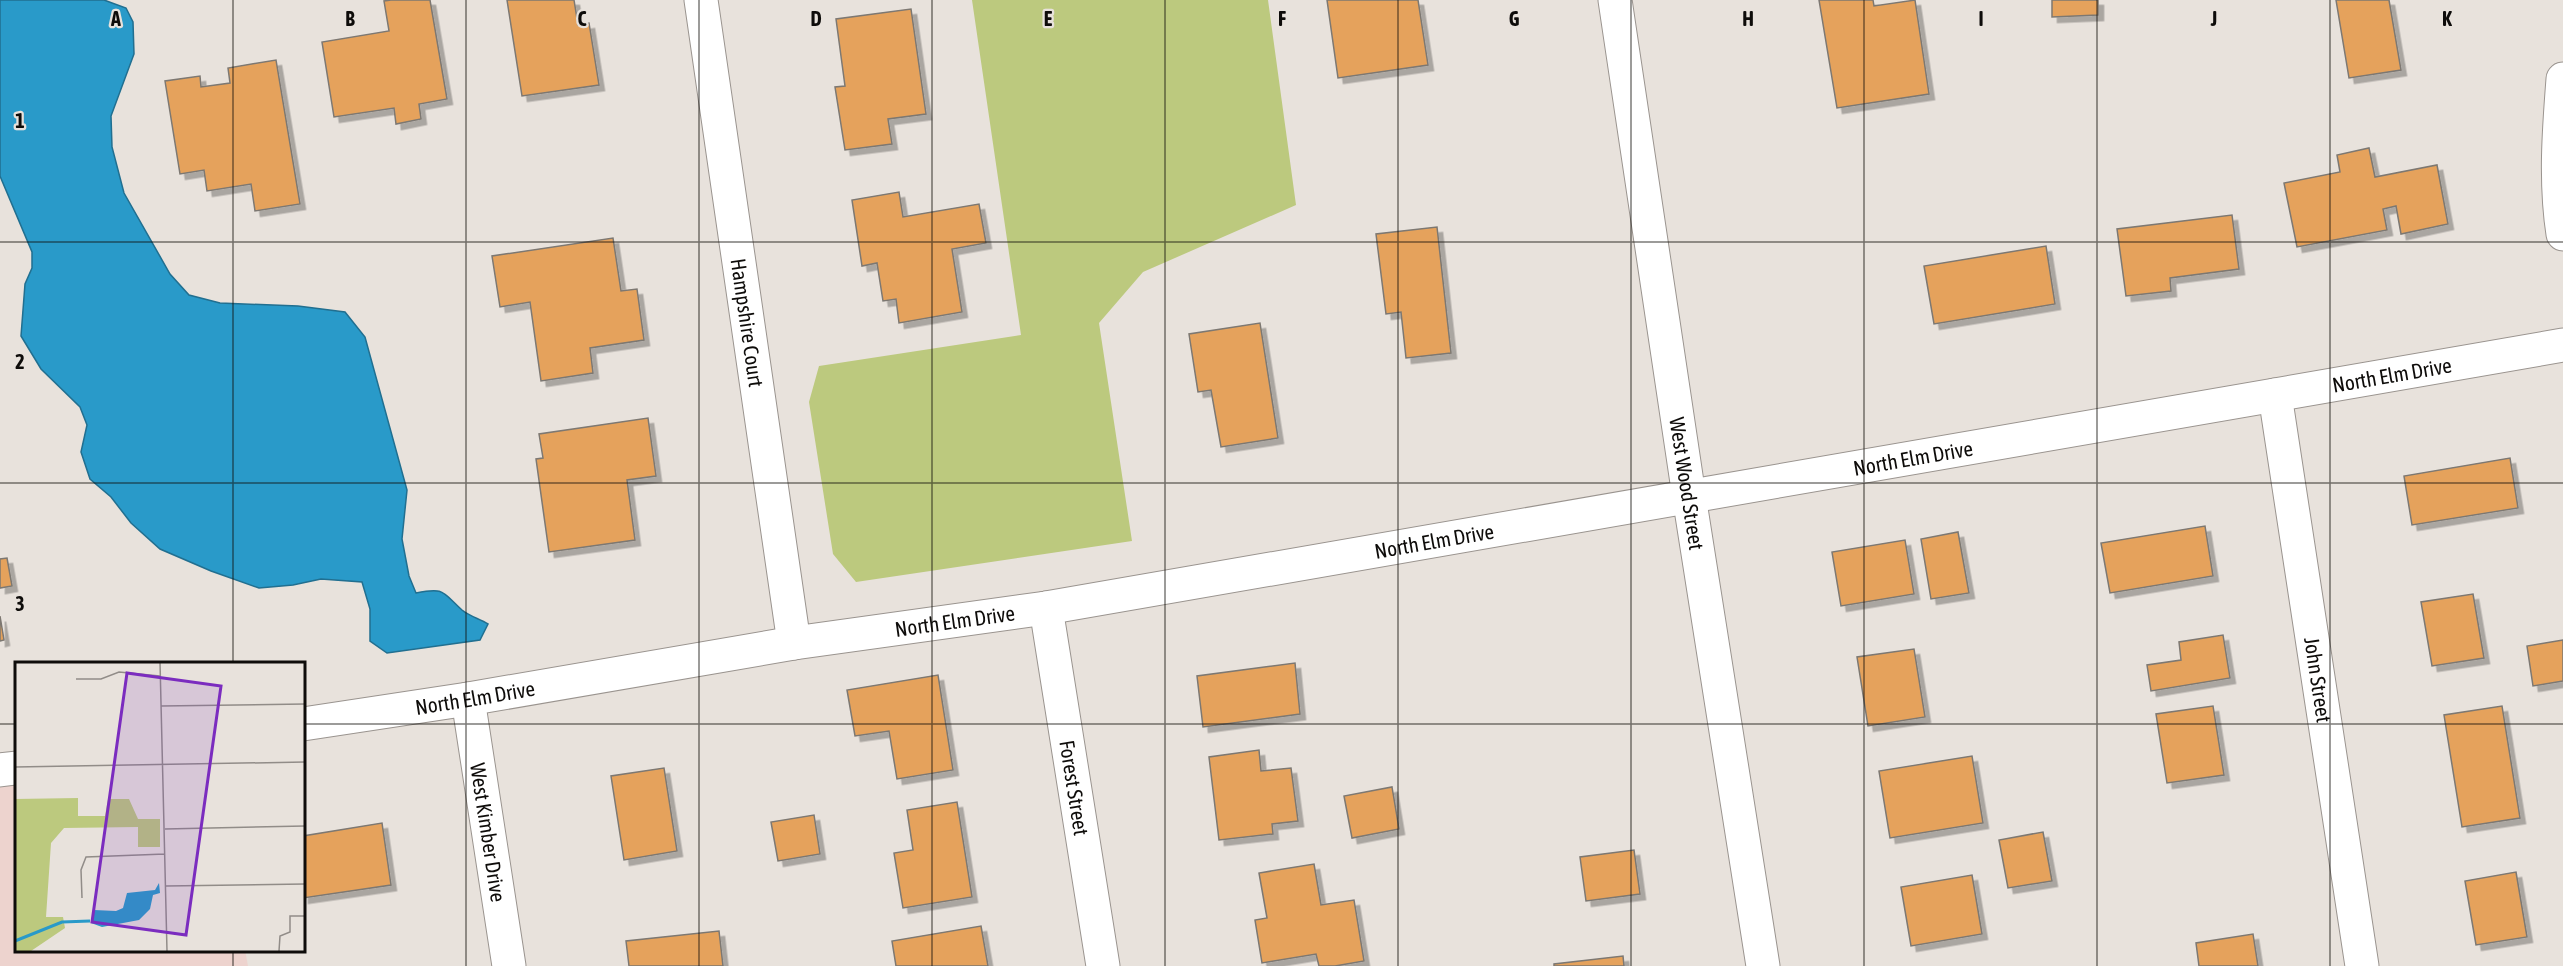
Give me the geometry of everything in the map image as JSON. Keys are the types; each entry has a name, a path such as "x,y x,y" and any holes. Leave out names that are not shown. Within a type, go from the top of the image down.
{"street":[{"name":"Hampshire Court","path":"701,0 794,643"},
{"name":"West Wood Street","path":"1615,0 1689,496 1763,966"},
{"path":"2563,79 2559,134 2560,216 2563,234"},
{"name":"North Elm Drive","path":"304,724 468,699 794,643 1046,608 2563,345"},
{"name":"John Street","path":"2275,395 2362,966"},
{"name":"Forest Street","path":"1046,608 1103,966"},
{"name":"West Kimber Drive","path":"468,699 509,966"},
{"path":"0,770 15,768"}],"shaded area":[{"path":"15,780 15,951 245,951 248,966 0,966 0,783"}],"green space":[{"path":"972,0 1268,0 1296,205 1143,272 1099,323 1132,541 856,582 833,554 809,402 819,366 1021,335"}],"water":[{"path":"0,0 104,0 126,8 133,22 134,54 111,116 112,147 124,193 170,274 189,295 220,303 298,306 345,312 365,337 407,490 402,539 409,576 416,593 442,592 465,612 488,624 480,640 387,653 370,641 370,609 362,582 321,579 293,585 259,588 211,571 160,549 131,523 111,497 90,479 81,452 87,425 80,407 41,369 21,336 25,284 32,268 32,252 0,176"}],"building":[{"path":"430,0 447,99 419,104 421,119 396,124 394,108 334,117 322,42 389,31 384,1"},
{"path":"507,0 574,0 578,25 589,23 599,85 522,96"},
{"path":"1327,0 1418,0 1428,65 1338,78"},
{"path":"1819,0 1873,0 1874,6 1915,0 1929,94 1837,108"},
{"path":"2052,0 2098,0 2098,15 2052,17"},
{"path":"2336,0 2389,0 2401,70 2349,78"},
{"path":"911,9 926,114 888,119 892,144 845,150 835,87 845,86 836,19"},
{"path":"276,60 300,204 255,211 251,184 207,191 204,170 180,174 165,81 200,76 201,87 230,83 228,68"},
{"path":"2369,148 2375,177 2437,165 2448,224 2401,234 2396,206 2383,209 2387,230 2297,247 2284,183 2340,172 2337,155"},
{"path":"899,192 903,217 979,204 986,243 952,249 962,312 899,323 896,299 883,301 877,263 862,266 852,200"},
{"path":"2232,215 2239,269 2170,278 2171,291 2126,296 2117,229"},
{"path":"1437,227 1451,353 1406,358 1401,312 1386,314 1376,234"},
{"path":"613,238 621,291 637,289 644,340 590,348 593,373 541,381 530,302 500,307 492,256"},
{"path":"2046,246 2055,304 1934,324 1924,266"},
{"path":"1260,323 1278,438 1221,447 1211,390 1198,392 1189,334"},
{"path":"648,418 656,476 627,480 635,540 549,552 536,459 543,458 539,434"},
{"path":"2510,458 2518,508 2412,525 2404,476"},
{"path":"2205,526 2213,576 2110,593 2101,543"},
{"path":"1958,532 1969,593 1931,599 1921,539"},
{"path":"1905,540 1914,594 1841,606 1832,552"},
{"path":"7,558 12,586 0,588 0,559"},
{"path":"2473,594 2484,658 2432,666 2421,602"},
{"path":"0,616 4,640 0,641"},
{"path":"2223,635 2230,678 2151,691 2147,665 2181,660 2179,642"},
{"path":"2563,640 2563,681 2533,686 2527,646"},
{"path":"1914,649 1925,717 1868,726 1857,657"},
{"path":"1295,663 1300,714 1203,727 1197,676"},
{"path":"938,675 953,770 897,779 889,731 855,736 847,690"},
{"path":"2213,706 2224,775 2167,783 2156,714"},
{"path":"2502,706 2520,818 2462,827 2444,715"},
{"path":"1259,750 1261,771 1291,768 1298,821 1272,824 1273,834 1219,840 1209,757"},
{"path":"1972,756 1983,823 1890,838 1879,771"},
{"path":"664,768 677,851 624,860 611,776"},
{"path":"1392,787 1399,829 1352,838 1344,796"},
{"path":"957,802 972,897 903,908 894,853 913,850 907,810"},
{"path":"814,815 820,854 778,861 771,822"},
{"path":"382,823 391,885 304,898 304,836"},
{"path":"2043,832 2052,881 2008,888 1999,840"},
{"path":"1634,850 1640,894 1586,901 1580,857"},
{"path":"1314,864 1321,905 1354,900 1364,961 1319,966 1316,954 1262,963 1255,920 1267,918 1259,873"},
{"path":"2516,872 2527,937 2476,945 2465,881"},
{"path":"1972,875 1982,934 1911,946 1901,887"},
{"path":"981,926 988,966 896,966 892,941"},
{"path":"719,931 723,966 629,966 626,941"},
{"path":"2253,934 2258,966 2199,966 2196,943"},
{"path":"1623,956 1624,966 1554,966 1554,964"}]}
